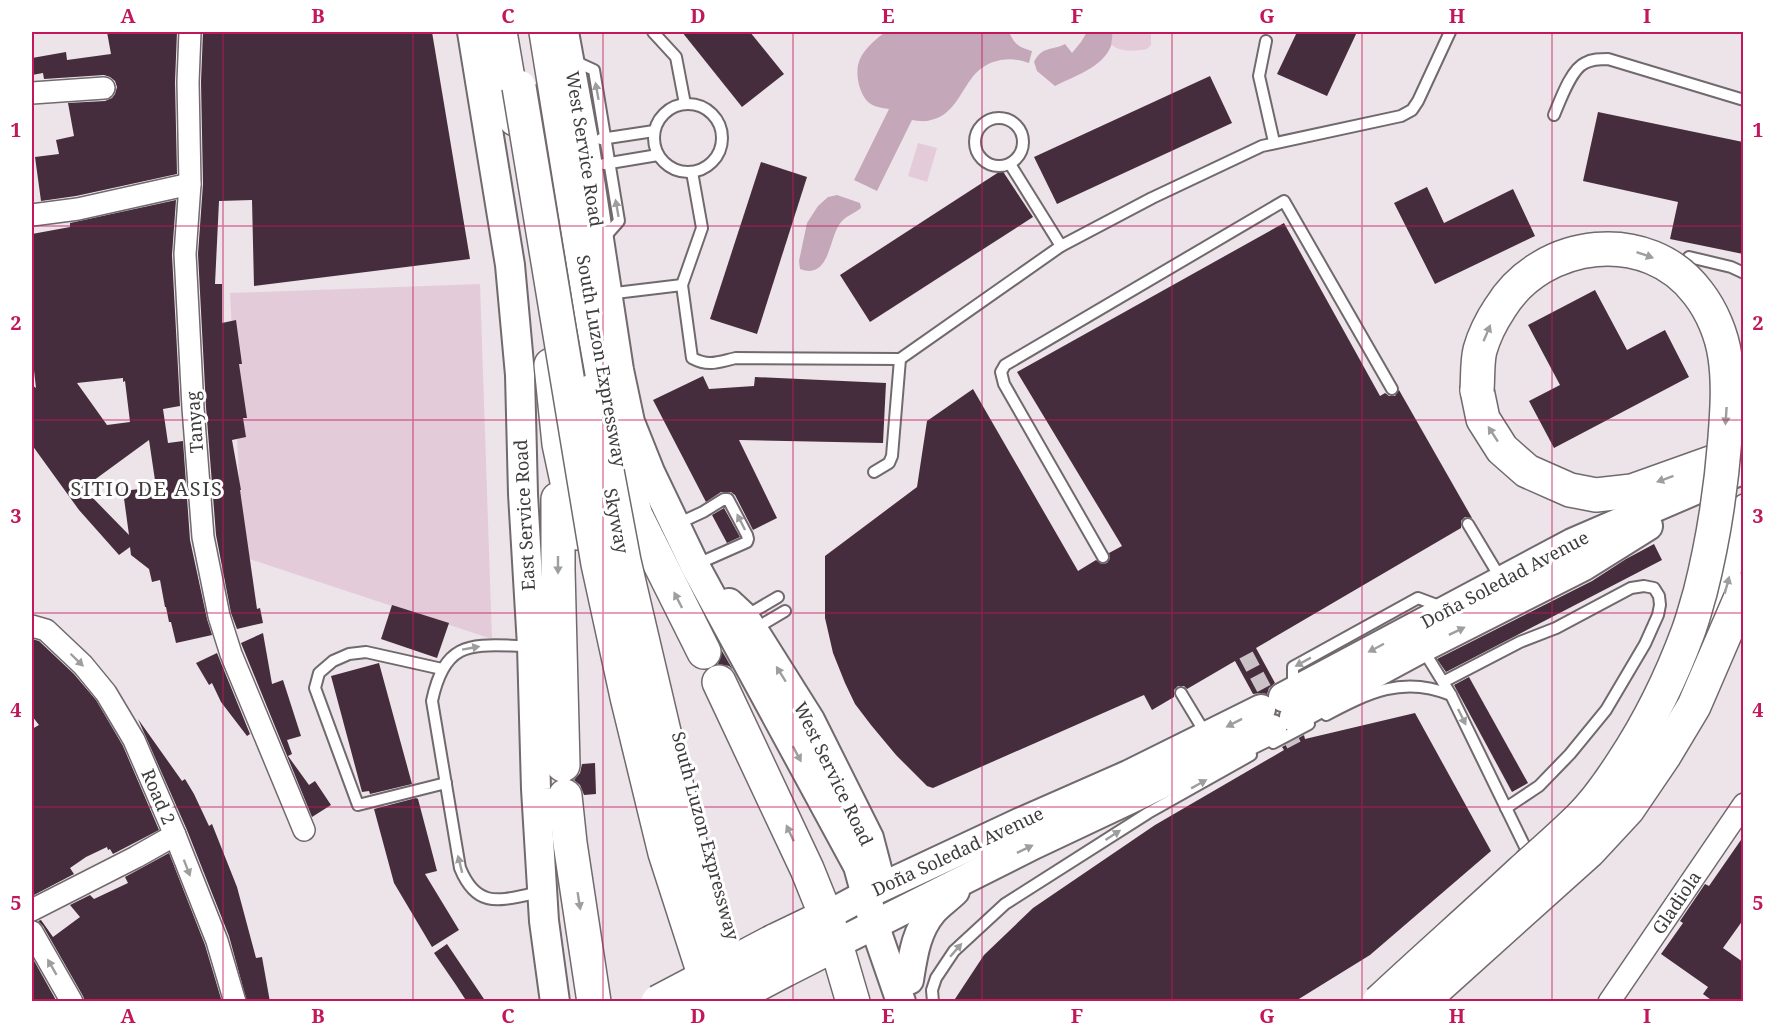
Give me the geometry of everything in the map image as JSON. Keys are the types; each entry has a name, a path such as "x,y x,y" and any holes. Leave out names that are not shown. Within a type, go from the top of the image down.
{"main road":[{"name":"East Service Road","path":"472,32 510,265 520,375 536,789 542,892 555,1002"},
{"name":"South Luzon Expressway","path":"500,32 616,447 639,567 703,841 751,1002"},
{"name":"Skyway","path":"510,32 598,564 627,698 665,853 713,1002"},
{"name":"Skyway","path":"533,32 582,337 624,561 691,847 740,1002"},
{"name":"South Luzon Expressway","path":"546,32 580,319 559,444 614,697 649,844 697,1002"},
{"name":"West Service Road","path":"564,32 569,59 597,152 599,244 580,319 619,370 630,422 674,526 858,866 874,891"},
{"path":"1382,992 1582,816 1622,764 1668,682 1690,629 1709,559 1723,466 1727,399 1725,354 1709,310 1698,292 1685,279 1653,258 1635,252 1597,249 1565,255 1548,263 1531,274 1501,306 1480,350 1477,390 1483,419 1502,449 1527,471 1570,490 1596,495 1632,491 1740,461"},
{"path":"559,444 558,570 564,780 570,843 594,1002"},
{"path":"616,447 636,516 704,652"},
{"name":"Doña Soledad Avenue","path":"831,930 874,891 1207,737 1280,709 1335,703 1375,683 1572,543 1740,461"},
{"name":"West Service Road","path":"697,570 748,624 815,730 868,838 874,891 909,994"},
{"path":"1421,1002 1589,851 1628,809 1694,706 1743,590"},
{"name":"Doña Soledad Avenue","path":"658,1002 779,956 831,930 882,920 1093,817 1448,610 1507,591"},
{"path":"719,682 807,869 831,930 853,1002"},
{"path":"909,994 915,945 923,928 933,911 972,875"},
{"name":"Doña Soledad Avenue","path":"724,1002 779,956"}],"street":[{"name":"Tanyag","path":"190,32 188,82 190,184 185,254 203,537 219,616 231,654 304,830"},
{"path":"32,93 104,88"},
{"path":"32,215 78,209 190,184"},
{"path":"1398,1002 1541,872 1599,811 1656,732 1697,638 1740,461"},
{"path":"1541,872 1611,820 1670,737 1712,640 1730,573 1743,505"},
{"name":"Road 2","path":"32,626 46,630 83,665 106,693 134,740 175,835 216,941 235,1002"},
{"name":"Gladiola","path":"1609,1002 1743,804"},
{"path":"32,910 175,835"},
{"path":"32,932 72,1002"}],"lane":[{"path":"653,32 676,57 685,104"},
{"path":"692,172 702,228 682,285 692,358 703,364 717,363 736,357 900,359 1061,246 1152,198 1262,146 1401,116 1412,110 1450,32"},
{"path":"1266,41 1259,76 1274,142"},
{"path":"1554,115 1574,72 1582,64 1593,60 1608,59 1743,100"},
{"path":"685,104 696,105 714,116 722,134 722,145 718,155 703,170 682,172 672,169 664,163 654,147 654,131 658,121 665,112 685,104"},
{"path":"1001,118 1013,122 1022,131 1024,144 1020,156 1010,164 998,166 986,162 977,153 975,140 979,128 989,120 1001,118"},
{"path":"597,152 654,131"},
{"path":"597,152 658,155"},
{"path":"1010,164 1061,246"},
{"path":"1103,557 1004,384 1001,372 1005,364 1140,284 1284,201 1392,389"},
{"path":"1689,257 1731,267 1743,273"},
{"path":"580,319 682,285"},
{"path":"874,472 890,463 892,456 900,359"},
{"path":"674,526 704,512 724,499 730,501 747,535 747,542 697,570"},
{"path":"1468,524 1507,591"},
{"path":"1443,682 1520,642 1556,628 1631,588 1644,586 1654,588 1659,596 1659,615 1645,644 1622,685 1597,722 1539,786 1506,808"},
{"path":"748,624 778,597"},
{"path":"748,624 785,612"},
{"path":"532,646 470,647 460,651 442,669 432,701 460,868 466,883 483,898 499,899 542,892"},
{"path":"1422,648 1451,695 1527,851 1541,872 1538,913"},
{"path":"442,669 366,652 349,654 333,661 319,673 315,688 358,805 446,783"},
{"path":"1718,674 1728,656"},
{"path":"1375,683 1435,688 1451,695"},
{"path":"1181,693 1207,737"},
{"path":"933,1002 936,978 954,951 1005,904 1148,813 1264,747 1335,703"},
{"path":"1093,817 1148,813"},
{"path":"1382,992 1527,851"}],"shaded area":[{"path":"885,32 1009,32 1018,45 1032,51 1029,63 1008,59 982,68 946,113 926,121 912,120 877,191 854,180 889,109 875,106 867,101 860,89 857,69 865,51"},
{"path":"1087,32 1113,32 1107,54 1094,66 1055,86 1037,71 1034,62 1040,53 1065,44 1072,53"},
{"path":"1113,32 1151,32 1151,45 1147,49 1128,51 1119,49 1111,44"},
{"path":"918,143 937,148 927,182 908,176"},
{"path":"837,195 860,203 861,208 841,222 827,257 817,269 810,271 800,269 799,261 807,223 818,206 828,197"},
{"path":"480,284 492,639 243,557 230,293"}],"building":[{"path":"107,32 177,32 175,82 177,174 76,196 41,201 35,157 59,154 56,140 74,136 68,103 105,101 112,98 117,87 115,81 104,75 44,79 43,73 32,75 32,58 66,52 67,60 111,54"},
{"path":"203,32 432,32 470,259 254,286 252,200 219,201 215,284 222,284 222,323 236,320 242,364 239,364 247,418 243,418 246,437 232,440 257,609 260,608 263,623 237,629 231,613 216,535 206,407 198,254 203,184 201,82"},
{"path":"682,32 750,32 784,74 742,107"},
{"path":"1297,32 1357,32 1327,96 1277,74"},
{"path":"1210,76 1232,123 1057,204 1034,157"},
{"path":"1598,112 1743,142 1743,254 1670,239 1678,202 1583,181"},
{"path":"761,162 807,177 757,334 710,319"},
{"path":"1002,170 1033,217 870,322 840,275"},
{"path":"1427,187 1444,223 1513,189 1535,236 1435,284 1394,203"},
{"path":"176,200 172,255 180,406 163,409 168,443 183,441 190,540 212,635 176,643 165,607 160,580 152,582 149,569 131,555 130,547 119,555 79,510 32,445 32,385 36,388 32,353 32,234 70,227 70,223","holes":["123,378 130,422 107,425 77,383","149,440 156,487 123,491 129,535 90,495 71,497"]},
{"path":"1284,223 1380,396 1385,393 1395,396 1399,390 1472,518 1465,517 1461,521 1461,528 1256,648 1275,683 1269,688 1267,694 1253,694 1235,661 1187,689 1184,686 1178,686 1174,690 1174,697 1152,710 1144,695 933,788 927,786 896,755 871,725 855,704 845,683 833,653 825,618 825,556 917,487 927,421 973,389 1078,571 1096,560 1102,564 1107,563 1110,558 1109,553 1122,546 1017,372"},
{"path":"1595,290 1627,350 1665,330 1689,377 1554,448 1529,401 1560,385 1528,325"},
{"path":"703,376 709,389 754,386 755,377 886,383 883,443 739,440 777,518 753,530 735,495 731,492 721,492 706,502 653,400"},
{"path":"724,508 740,537 727,543 712,515"},
{"path":"1654,544 1662,560 1446,672 1437,659 1592,581"},
{"path":"392,605 449,623 437,658 381,639"},
{"path":"263,633 272,684 283,680 301,736 287,740 292,754 288,756 309,785 315,781 331,805 312,817 241,643"},
{"path":"32,639 39,641 74,674 96,700 123,746 159,830 113,854 107,847 86,857 70,868 74,874 32,896 32,729 39,725 32,716"},
{"path":"722,651 733,670 729,666 718,664"},
{"path":"217,653 250,734 247,736 221,702 212,683 209,685 196,663"},
{"path":"379,663 412,784 370,794 369,791 362,792 331,676"},
{"path":"1469,677 1528,783 1512,792 1454,685"},
{"path":"1415,713 1491,851 1370,955 1294,1002 953,1002 984,955 1033,908 1155,825 1284,750 1282,747 1304,735 1305,739"},
{"path":"138,719 182,781 185,779 209,826 212,824 237,887 256,958 262,957 270,1002 247,1002 229,936 187,830"},
{"path":"595,763 596,794 584,795 580,785 574,780 580,773 582,764"},
{"path":"416,798 437,871 425,874 459,930 432,947 394,883 374,809"},
{"path":"1743,837 1743,920 1723,948 1743,962 1743,1002 1714,1002 1703,994 1708,987 1661,954 1683,923 1680,921 1705,884 1709,886"},
{"path":"169,853 205,945 222,1002 85,1002 43,926 38,921 41,920 53,937 80,917 70,905 90,895 94,899 128,883 125,877"},
{"path":"447,944 486,1002 467,1002 434,953"},
{"path":"32,957 57,1002 32,1002"}],"tunnel":[{"path":"1246,655 1294,745"}],"district":[{"name":"SITIO DE ASIS","path":"147,489"}]}
